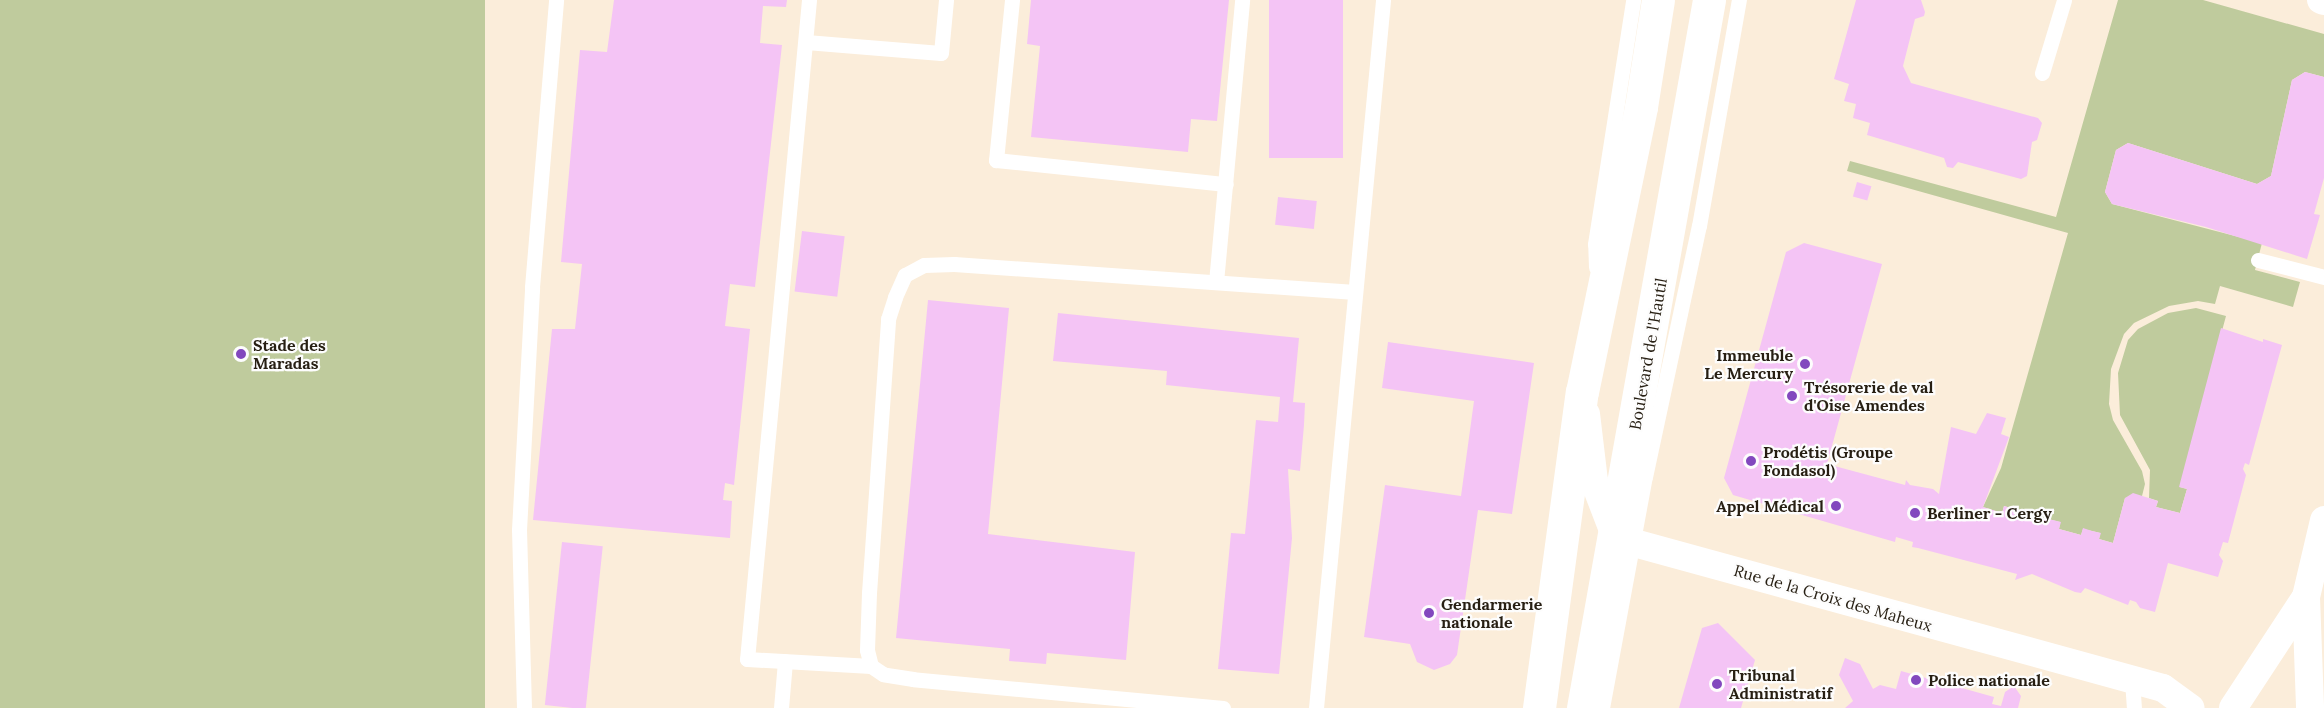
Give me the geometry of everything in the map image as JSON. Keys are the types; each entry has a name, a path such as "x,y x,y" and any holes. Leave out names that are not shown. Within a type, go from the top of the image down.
{"main road":[{"path":"1539,708 1582,392 1641,107 1658,0"},
{"name":"Boulevard de l'Hautil","path":"1583,708 1626,541 1709,0"}],"street":[{"path":"1582,392 1594,481 1626,541"},
{"path":"2315,704 2306,597 2324,520"},
{"name":"Rue de la Croix des Maheux","path":"1626,541 2163,688 2191,708"},
{"path":"2233,708 2306,597"}],"lane":[{"path":"524,708 519,530 532,287 556,0"},
{"path":"809,0 747,659 871,666 904,678 1222,708"},
{"path":"806,42 941,53 946,0"},
{"path":"1012,0 996,160 1226,184"},
{"path":"1216,282 1242,0"},
{"path":"1316,708 1383,0"},
{"path":"1598,318 1595,244 1633,0"},
{"path":"1602,708 1626,541 1739,0"},
{"path":"2042,73 2064,0"},
{"path":"2258,260 2324,277"},
{"path":"871,666 867,626 888,319 905,275 924,265 954,264 1355,292"},
{"path":"781,708 785,661"},
{"path":"2132,680 2134,708"}],"green space":[{"name":"Stade des Maradas","path":"0,0 485,0 485,708 0,708"},
{"path":"2118,0 2203,0 2324,34 2324,77 2305,72 2292,80 2271,176 2257,184 2128,143 2116,150 2105,192 2112,204 2262,243 2255,270 2300,282 2293,307 2220,286 2215,304 2198,301 2169,306 2134,323 2124,334 2111,369 2109,404 2113,420 2142,471 2145,484 2142,496 2125,498 2113,543 2099,539 2100,533 2083,529 2081,535 2059,529 2060,522 2044,518 2042,524 2019,518 2021,511 2004,506 2002,513 1983,507 2001,468 2068,233 1847,171 1850,161 2056,217"},
{"path":"2196,308 2226,316 2180,487 2187,489 2180,513 2156,507 2158,501 2149,498 2150,470 2120,415 2118,373 2128,340 2138,329 2168,313"}],"building":[{"path":"614,0 787,0 786,7 763,6 760,43 782,45 755,287 730,284 725,326 750,329 734,485 725,483 723,500 732,501 730,538 533,520 552,329 575,329 582,264 561,262 580,50 607,52"},
{"path":"1031,0 1229,0 1217,121 1191,119 1188,152 1031,137 1040,46 1027,44"},
{"path":"1269,0 1343,0 1343,158 1269,158"},
{"path":"1856,0 1921,0 1924,16 1915,19 1903,66 1911,83 2038,118 2042,123 2037,140 2032,142 2027,176 2021,179 1958,162 1953,168 1947,167 1944,158 1867,135 1870,123 1853,118 1856,104 1844,101 1849,84 1834,79"},
{"path":"2305,72 2324,77 2324,178 2314,214 2320,215 2307,259 2206,227 2112,204 2105,192 2116,150 2128,143 2257,184 2271,176 2292,80"},
{"path":"1857,182 1871,186 1867,201 1853,196"},
{"path":"1278,197 1317,201 1314,229 1275,225"},
{"path":"802,231 845,236 837,297 795,292"},
{"path":"1804,243 1882,264 1827,464 1905,485 1906,480 1910,485 1933,489 1939,494 1951,427 1976,434 1987,413 2006,418 2001,434 2009,437 1983,507 2002,513 2004,506 2021,511 2019,518 2042,524 2044,518 2061,522 2059,529 2081,535 2083,528 2101,533 2099,539 2113,543 2125,498 2133,493 2158,501 2156,507 2180,513 2187,489 2179,487 2221,328 2263,342 2263,339 2282,345 2249,465 2245,463 2243,469 2246,475 2228,543 2223,542 2219,555 2223,561 2218,577 2168,563 2155,612 2140,608 2136,602 2130,600 2128,605 2085,588 2081,593 2075,592 2032,574 2015,580 2017,574 1912,547 1913,542 1896,537 1895,542 1733,495 1724,478 1786,252"},
{"path":"928,300 1009,308 988,534 1135,552 1126,660 1047,653 1046,664 1009,661 1010,649 896,638"},
{"path":"1058,313 1299,338 1293,402 1305,403 1304,425 1300,471 1288,469 1292,538 1279,674 1218,669 1231,533 1245,534 1256,420 1278,422 1280,397 1166,385 1167,371 1053,361"},
{"path":"1388,342 1534,363 1512,514 1478,510 1457,655 1450,664 1434,670 1417,662 1410,644 1364,637 1385,485 1461,496 1474,401 1382,388"},
{"path":"562,542 603,546 586,708 545,705"},
{"name":"Tribunal Administratif","path":"1718,623 1755,660 1741,708 1679,708 1702,628"},
{"name":"Police nationale","path":"1845,658 1860,664 1873,689 1880,685 1896,689 1901,671 1994,697 1992,704 2001,706 2005,692 2014,686 2021,696 2018,708 1845,708 1853,701 1839,675"}],"place":[{"name":"Stade des Maradas","path":"241,354"},
{"name":"Immeuble Le Mercury","path":"1805,364"},
{"name":"Trésorerie de val d'Oise Amendes","path":"1792,396"},
{"name":"Prodétis (Groupe Fondasol)","path":"1751,461"},
{"name":"Appel Médical","path":"1836,506"},
{"name":"Berliner - Cergy","path":"1915,513"},
{"name":"Gendarmerie nationale","path":"1429,613"},
{"name":"Police nationale","path":"1916,680"},
{"name":"Tribunal Administratif","path":"1717,684"}]}
